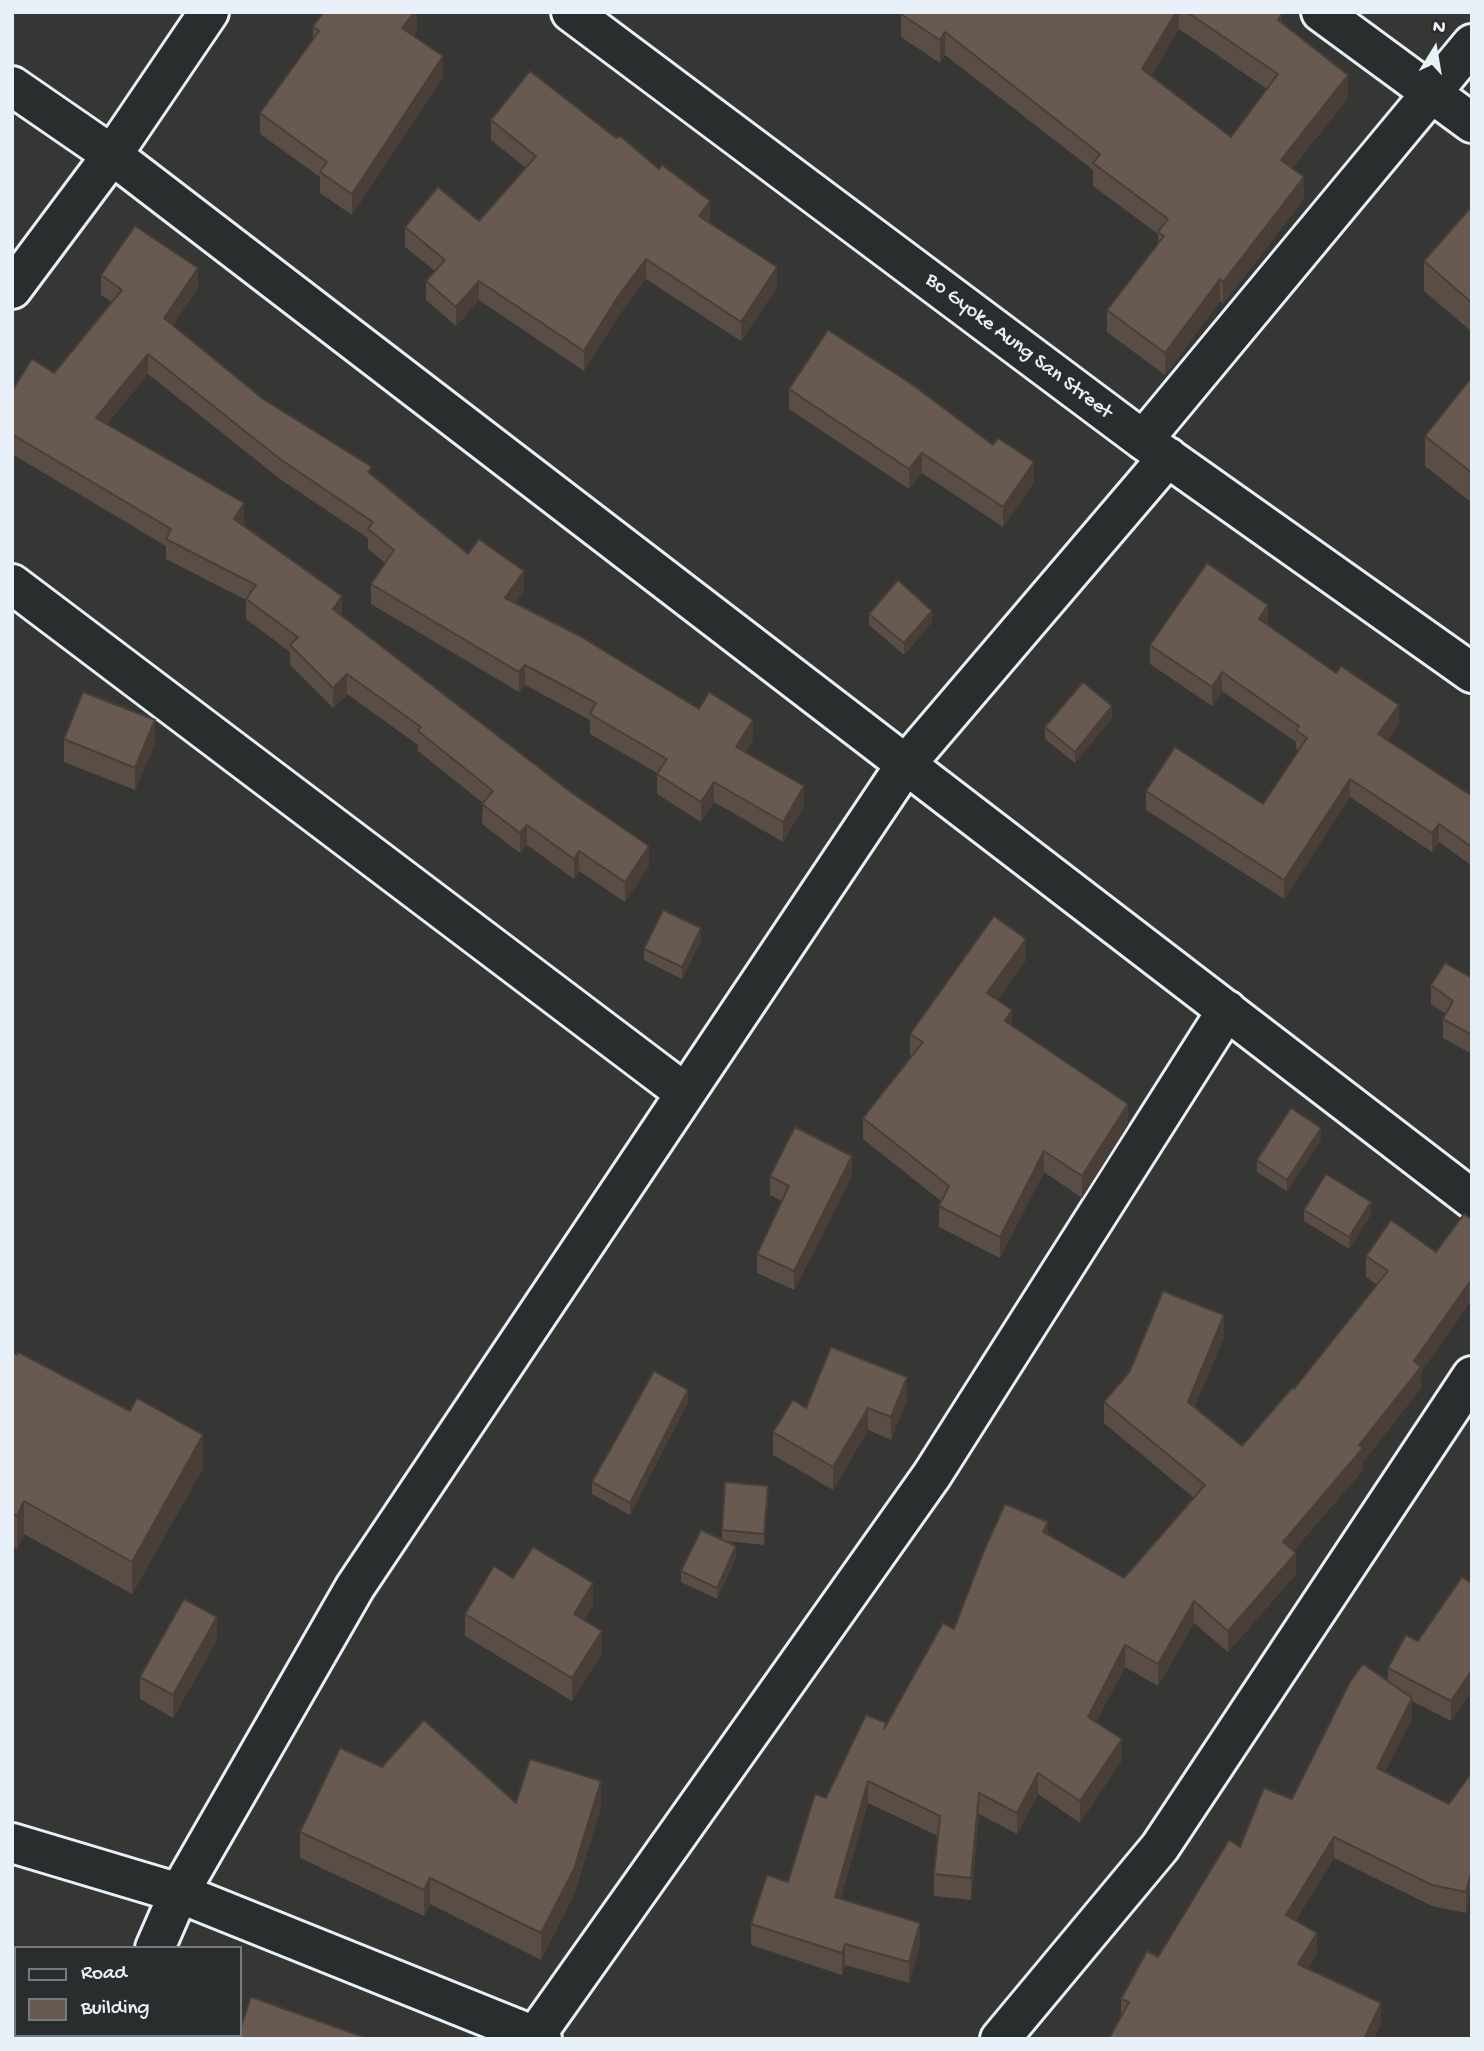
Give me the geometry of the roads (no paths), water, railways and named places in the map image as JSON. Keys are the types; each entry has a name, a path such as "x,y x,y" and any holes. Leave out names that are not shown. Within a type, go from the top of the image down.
{"street":[{"path":"12,289 113,155 209,12"},
{"name":"Bo Gyoke Aung San Street","path":"571,12 1155,449 1472,673"},
{"path":"1321,12 1472,123"},
{"path":"156,1946 179,1893 355,1587 906,764 1472,44"},
{"path":"12,86 113,155 1472,1199"},
{"path":"12,584 685,1093"},
{"path":"12,1843 179,1893 538,2038 932,1475 1227,1010"},
{"path":"1000,2039 1160,1847 1472,1376"}]}
